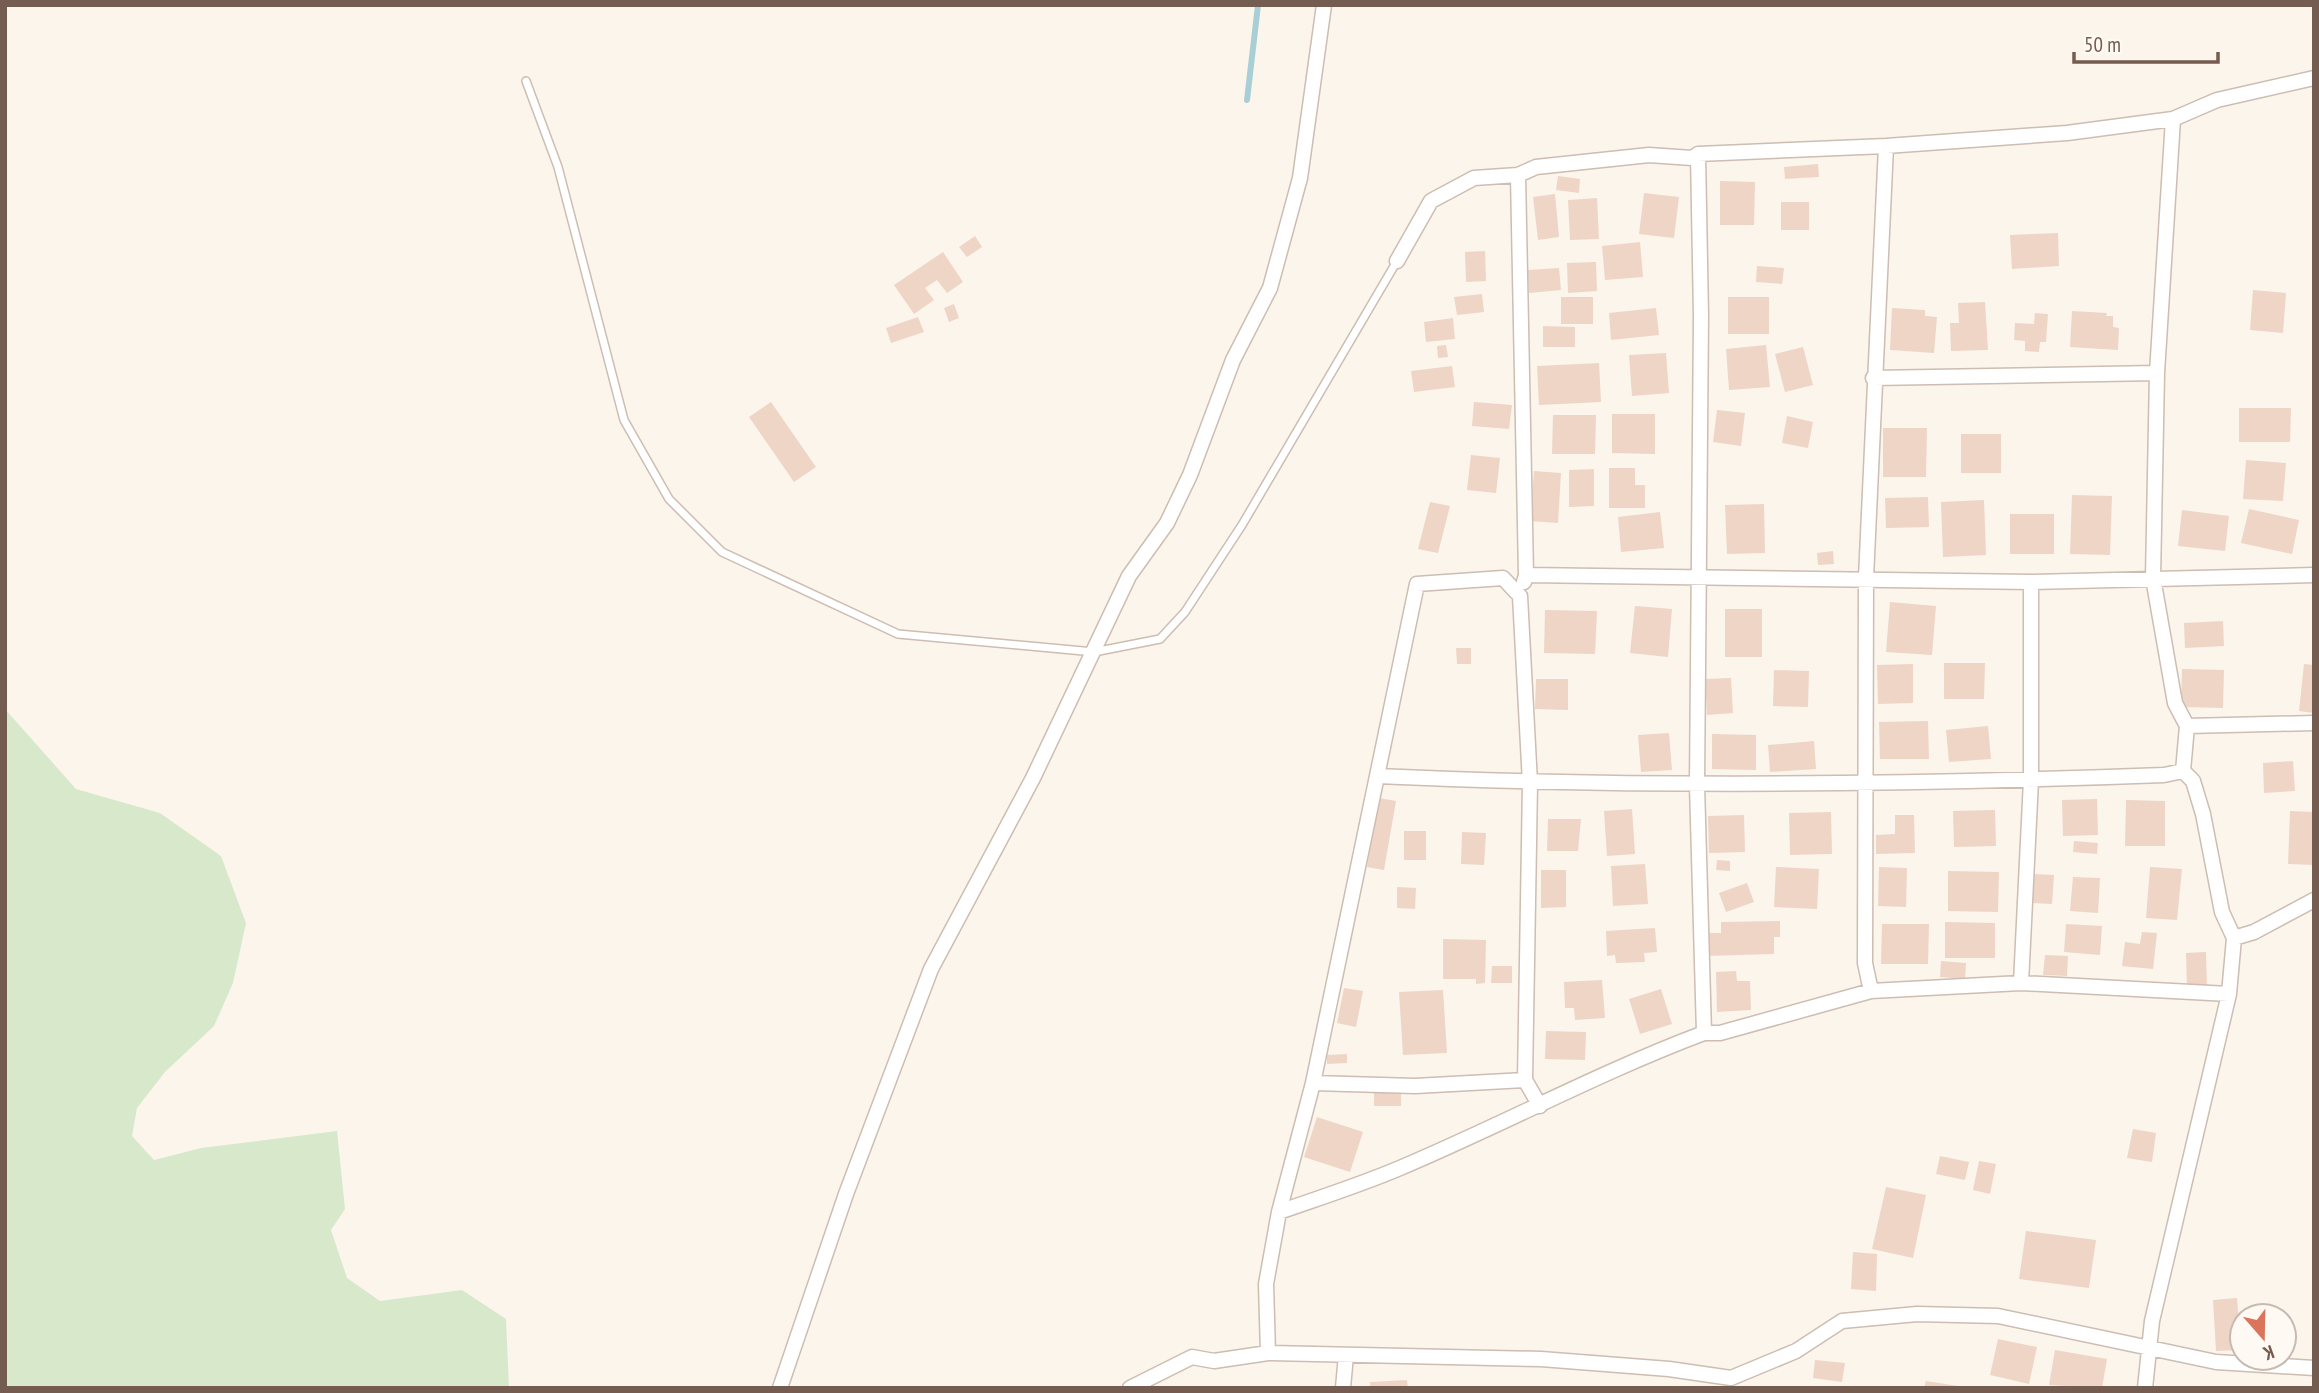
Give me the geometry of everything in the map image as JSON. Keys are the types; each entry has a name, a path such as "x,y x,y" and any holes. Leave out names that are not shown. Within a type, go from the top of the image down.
{"street":[{"path":"780,1388 846,1194 930,969 1033,778 1129,576 1167,523 1190,475 1233,360 1270,288 1300,178 1324,5"},
{"path":"1397,261 1431,201 1474,178 1518,175 1536,167 1649,155 1692,158 1698,154 1886,146 2067,132 2173,119 2217,100 2314,78"},
{"path":"2173,119 2157,373 2153,578 2175,703 2188,726 2183,771"},
{"path":"1871,991 1865,963 1863,784 1866,578 1886,146"},
{"path":"1698,154 1702,316 1697,577 1697,785 1704,1033"},
{"path":"1518,175 1526,575 1520,596 1531,783 1525,1080 1540,1106"},
{"path":"1874,378 2157,373"},
{"path":"1526,575 2031,582 2314,575"},
{"path":"1268,1353 1266,1284 1279,1212 1313,1083 1417,584 1503,578 1520,596"},
{"path":"2021,984 2031,780 2031,582"},
{"path":"2188,726 2314,723"},
{"path":"1377,776 1531,783 1863,784 2164,775 2183,771"},
{"path":"2145,1388 2152,1321 2229,994 2234,938 2221,912 2203,814 2193,781 2183,771"},
{"path":"2234,938 2254,932 2314,900"},
{"path":"1279,1212 1398,1169 1540,1106 1630,1061 1704,1033 1720,1033 1871,991 2021,984 2229,994"},
{"path":"1313,1083 1415,1086 1525,1080"},
{"path":"1129,1388 1192,1357 1214,1361 1268,1353 1541,1359 1669,1369 1731,1378 1796,1351 1842,1321 1917,1314 1998,1316 2216,1362 2314,1368"},
{"path":"1343,1388 1346,1354"}],"lane":[{"path":"526,80 558,167 624,420 669,499 722,552 898,634 1094,652 1160,639 1185,612 1242,525 1397,261"}],"green space":[{"path":"5,709 76,789 160,813 221,856 246,923 233,983 214,1026 165,1072 137,1108 132,1136 154,1160 201,1148 337,1131 345,1209 331,1230 347,1278 380,1301 462,1290 506,1319 509,1388 5,1388"}],"building":[{"path":"1818,164 1819,177 1785,179 1784,167"},
{"path":"1558,176 1580,179 1579,193 1556,190"},
{"path":"1720,181 1755,182 1754,225 1720,225"},
{"path":"1644,193 1679,197 1674,238 1639,234"},
{"path":"1555,194 1559,237 1538,240 1533,197"},
{"path":"1597,198 1599,239 1570,240 1568,200"},
{"path":"1781,202 1809,202 1809,230 1781,230"},
{"path":"2058,233 2059,266 2012,269 2010,235"},
{"path":"975,236 982,247 967,257 959,247"},
{"path":"1640,242 1643,277 1605,280 1602,246"},
{"path":"1485,251 1486,281 1466,282 1465,252"},
{"path":"943,252 963,282 947,293 937,280 925,288 934,300 914,314 894,285"},
{"path":"1596,262 1597,291 1568,293 1567,263"},
{"path":"1757,266 1784,268 1782,284 1756,282"},
{"path":"1559,268 1561,290 1529,293 1528,270"},
{"path":"2253,290 2286,293 2283,333 2250,330"},
{"path":"1482,294 1484,312 1457,315 1454,297"},
{"path":"1561,297 1593,297 1593,324 1561,324"},
{"path":"1728,297 1769,297 1769,334 1728,334"},
{"path":"1985,302 1988,350 1951,351 1950,323 1959,323 1958,303"},
{"path":"954,304 959,318 949,322 944,308"},
{"path":"1656,308 1659,335 1611,340 1609,313"},
{"path":"1892,308 1925,310 1925,316 1937,317 1934,353 1890,350"},
{"path":"2072,311 2107,313 2106,316 2113,316 2113,327 2119,328 2118,350 2070,347"},
{"path":"2035,313 2048,314 2046,342 2040,342 2039,352 2025,351 2025,341 2014,340 2015,323 2034,324"},
{"path":"918,317 924,332 891,343 886,328"},
{"path":"1453,318 1455,339 1426,342 1424,322"},
{"path":"1543,326 1575,327 1575,347 1543,347"},
{"path":"1446,345 1448,357 1438,358 1437,346"},
{"path":"1766,345 1770,387 1729,390 1726,349"},
{"path":"1803,347 1813,385 1785,392 1775,354"},
{"path":"1666,353 1669,393 1632,396 1629,355"},
{"path":"1599,363 1601,402 1539,405 1537,366"},
{"path":"1452,366 1455,387 1414,392 1411,371"},
{"path":"771,402 816,467 794,482 749,417"},
{"path":"1474,402 1512,405 1509,429 1472,426"},
{"path":"2239,408 2291,408 2290,442 2239,442"},
{"path":"1717,410 1745,413 1741,446 1713,442"},
{"path":"1612,414 1655,414 1655,454 1612,453"},
{"path":"1553,415 1596,415 1595,454 1552,454"},
{"path":"1787,416 1813,422 1808,448 1782,443"},
{"path":"1883,428 1927,428 1926,477 1883,477"},
{"path":"1961,434 2001,434 2001,473 1961,473"},
{"path":"1471,455 1500,458 1496,493 1467,490"},
{"path":"2246,460 2286,463 2283,501 2243,499"},
{"path":"1609,468 1635,468 1635,485 1645,485 1645,508 1609,508"},
{"path":"1594,469 1594,506 1569,507 1569,470"},
{"path":"1534,471 1561,473 1558,523 1530,521"},
{"path":"2072,495 2112,496 2110,555 2070,554"},
{"path":"1928,497 1929,527 1886,528 1885,498"},
{"path":"1984,500 1986,555 1943,557 1941,502"},
{"path":"1430,502 1450,506 1438,553 1418,549"},
{"path":"1764,504 1765,553 1727,554 1725,505"},
{"path":"2249,509 2299,520 2292,554 2241,543"},
{"path":"2182,510 2229,516 2225,551 2178,546"},
{"path":"1660,512 1664,548 1621,552 1618,517"},
{"path":"2010,514 2054,514 2054,554 2010,554"},
{"path":"1833,551 1834,564 1818,565 1817,553"},
{"path":"1890,602 1936,606 1932,655 1886,652"},
{"path":"1635,606 1672,609 1668,657 1630,653"},
{"path":"1725,609 1762,609 1762,657 1725,657"},
{"path":"1545,610 1597,611 1595,654 1544,653"},
{"path":"2223,621 2224,646 2185,648 2184,623"},
{"path":"1456,648 1471,648 1471,664 1457,664"},
{"path":"1944,663 1985,663 1984,699 1944,699"},
{"path":"1913,664 1913,703 1878,704 1877,665"},
{"path":"2304,664 2314,665 2314,713 2299,711"},
{"path":"2182,669 2224,670 2223,708 2181,707"},
{"path":"1774,670 1809,671 1808,707 1773,706"},
{"path":"1731,678 1733,713 1707,715 1705,679"},
{"path":"1536,679 1568,679 1568,710 1535,709"},
{"path":"1928,721 1929,759 1880,759 1879,722"},
{"path":"1988,726 1991,759 1949,762 1946,730"},
{"path":"1669,733 1672,770 1641,772 1638,735"},
{"path":"1712,734 1756,735 1756,770 1712,769"},
{"path":"1814,741 1816,769 1770,772 1768,745"},
{"path":"2293,761 2295,791 2264,793 2263,763"},
{"path":"1379,798 1396,801 1384,870 1367,867"},
{"path":"2097,799 2098,835 2063,836 2062,800"},
{"path":"2126,800 2165,801 2165,846 2125,846"},
{"path":"1632,809 1635,854 1607,856 1604,811"},
{"path":"1995,810 1996,846 1954,847 1953,811"},
{"path":"2290,811 2314,812 2314,865 2288,864"},
{"path":"1831,812 1832,854 1790,855 1789,813"},
{"path":"1744,815 1745,852 1709,853 1708,816"},
{"path":"1895,815 1914,815 1915,853 1876,854 1876,835 1895,834"},
{"path":"1548,819 1581,819 1578,851 1547,851"},
{"path":"1404,831 1426,831 1426,860 1404,860"},
{"path":"1462,832 1486,833 1484,865 1461,864"},
{"path":"2074,841 2098,843 2097,854 2073,852"},
{"path":"1717,860 1730,861 1730,871 1716,870"},
{"path":"1645,864 1648,904 1613,906 1611,866"},
{"path":"1776,867 1819,869 1817,909 1774,907"},
{"path":"1879,867 1907,868 1906,907 1878,906"},
{"path":"2150,867 2182,869 2177,920 2146,918"},
{"path":"1541,870 1566,870 1566,907 1541,908"},
{"path":"1948,871 1999,872 1998,912 1948,911"},
{"path":"2034,874 2054,875 2052,904 2032,903"},
{"path":"2073,877 2100,878 2098,913 2070,911"},
{"path":"1747,883 1754,902 1726,912 1719,893"},
{"path":"1397,887 1416,888 1415,909 1397,908"},
{"path":"1780,921 1780,937 1774,937 1774,954 1706,956 1705,933 1721,933 1721,922"},
{"path":"1945,922 1995,923 1995,958 1945,958"},
{"path":"1882,924 1929,924 1928,964 1881,964"},
{"path":"2066,924 2102,926 2100,955 2064,952"},
{"path":"1655,928 1657,952 1644,953 1645,962 1616,963 1615,955 1607,956 1606,931"},
{"path":"2142,932 2157,933 2153,969 2122,966 2125,942 2140,944"},
{"path":"1443,939 1486,940 1485,983 1476,984 1476,979 1443,979"},
{"path":"2206,952 2207,988 2187,988 2186,953"},
{"path":"2045,955 2068,956 2067,976 2043,975"},
{"path":"1941,961 1966,963 1965,979 1940,977"},
{"path":"1492,966 1512,966 1512,983 1491,983"},
{"path":"1736,971 1737,981 1750,981 1751,1010 1717,1012 1716,972"},
{"path":"1602,980 1605,1018 1575,1020 1574,1008 1565,1008 1564,982"},
{"path":"1344,988 1363,991 1356,1027 1337,1023"},
{"path":"1661,989 1672,1024 1640,1034 1629,999"},
{"path":"1443,990 1447,1053 1403,1055 1399,992"},
{"path":"1546,1031 1586,1032 1585,1060 1545,1059"},
{"path":"1347,1054 1347,1063 1327,1064 1327,1055"},
{"path":"1374,1088 1401,1089 1401,1106 1374,1106"},
{"path":"1317,1117 1363,1132 1350,1172 1304,1157"},
{"path":"2133,1129 2156,1133 2152,1162 2127,1158"},
{"path":"1940,1156 1969,1162 1965,1180 1936,1174"},
{"path":"1979,1161 1996,1164 1990,1194 1973,1190"},
{"path":"1886,1187 1926,1195 1913,1258 1872,1249"},
{"path":"2026,1231 2096,1240 2089,1288 2019,1279"},
{"path":"1853,1252 1877,1254 1876,1291 1851,1289"},
{"path":"2237,1298 2237,1302 2228,1302 2228,1351 2216,1351 2213,1300"},
{"path":"1998,1339 2037,1347 2029,1384 1990,1375"},
{"path":"2055,1350 2107,1359 2102,1388 2049,1385"},
{"path":"1815,1360 1845,1363 1842,1382 1813,1378"},
{"path":"1407,1380 1408,1388 1370,1388 1370,1382"},
{"path":"1926,1381 1958,1386 1958,1388 1924,1388"}],"waterway":[{"path":"1247,100 1258,5"}]}
